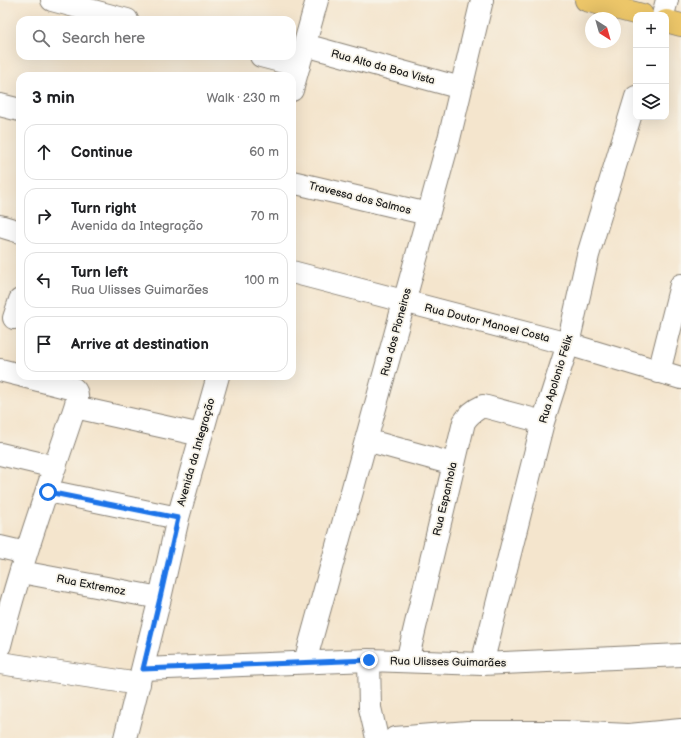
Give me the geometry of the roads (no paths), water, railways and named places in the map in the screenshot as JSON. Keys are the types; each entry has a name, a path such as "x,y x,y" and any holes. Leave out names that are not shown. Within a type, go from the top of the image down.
{"main road":[{"path":"586,0 633,13"},
{"path":"669,22 681,25"}],"street":[{"path":"52,0 112,16"},
{"path":"296,76 317,0"},
{"name":"Rua dos Pioneiros","path":"305,662 449,139 482,0"},
{"path":"663,12 667,0"},
{"name":"Rua Alto da Boa Vista","path":"305,46 460,88"},
{"path":"276,60 299,66"},
{"path":"0,105 16,109"},
{"name":"Rua Apolonio Félix","path":"482,664 543,422 568,344 588,255 633,106"},
{"name":"Travessa dos Salmos","path":"296,183 428,214"},
{"path":"0,226 16,231"},
{"name":"Rua Doutor Manoel Costa","path":"296,273 568,344 681,378"},
{"path":"659,372 681,285"},
{"path":"0,370 16,375"},
{"path":"1,638 76,401 77,392 74,389 37,380"},
{"name":"Avenida da Integração","path":"125,738 160,598 178,518 217,380"},
{"path":"76,401 201,435"},
{"name":"Rua Espanhola","path":"407,662 464,422 469,414 475,409 483,406 543,422"},
{"path":"366,440 453,464"},
{"path":"0,454 55,467"},
{"path":"48,492 178,518"},
{"name":"Rua Extremoz","path":"0,547 24,563 160,598"},
{"name":"Rua Ulisses Guimarães","path":"0,663 141,676 305,662 369,660 482,664 681,656"},
{"path":"369,660 370,708 377,738"},
{"path":"395,738 468,732 565,732 629,735 672,733"}]}
